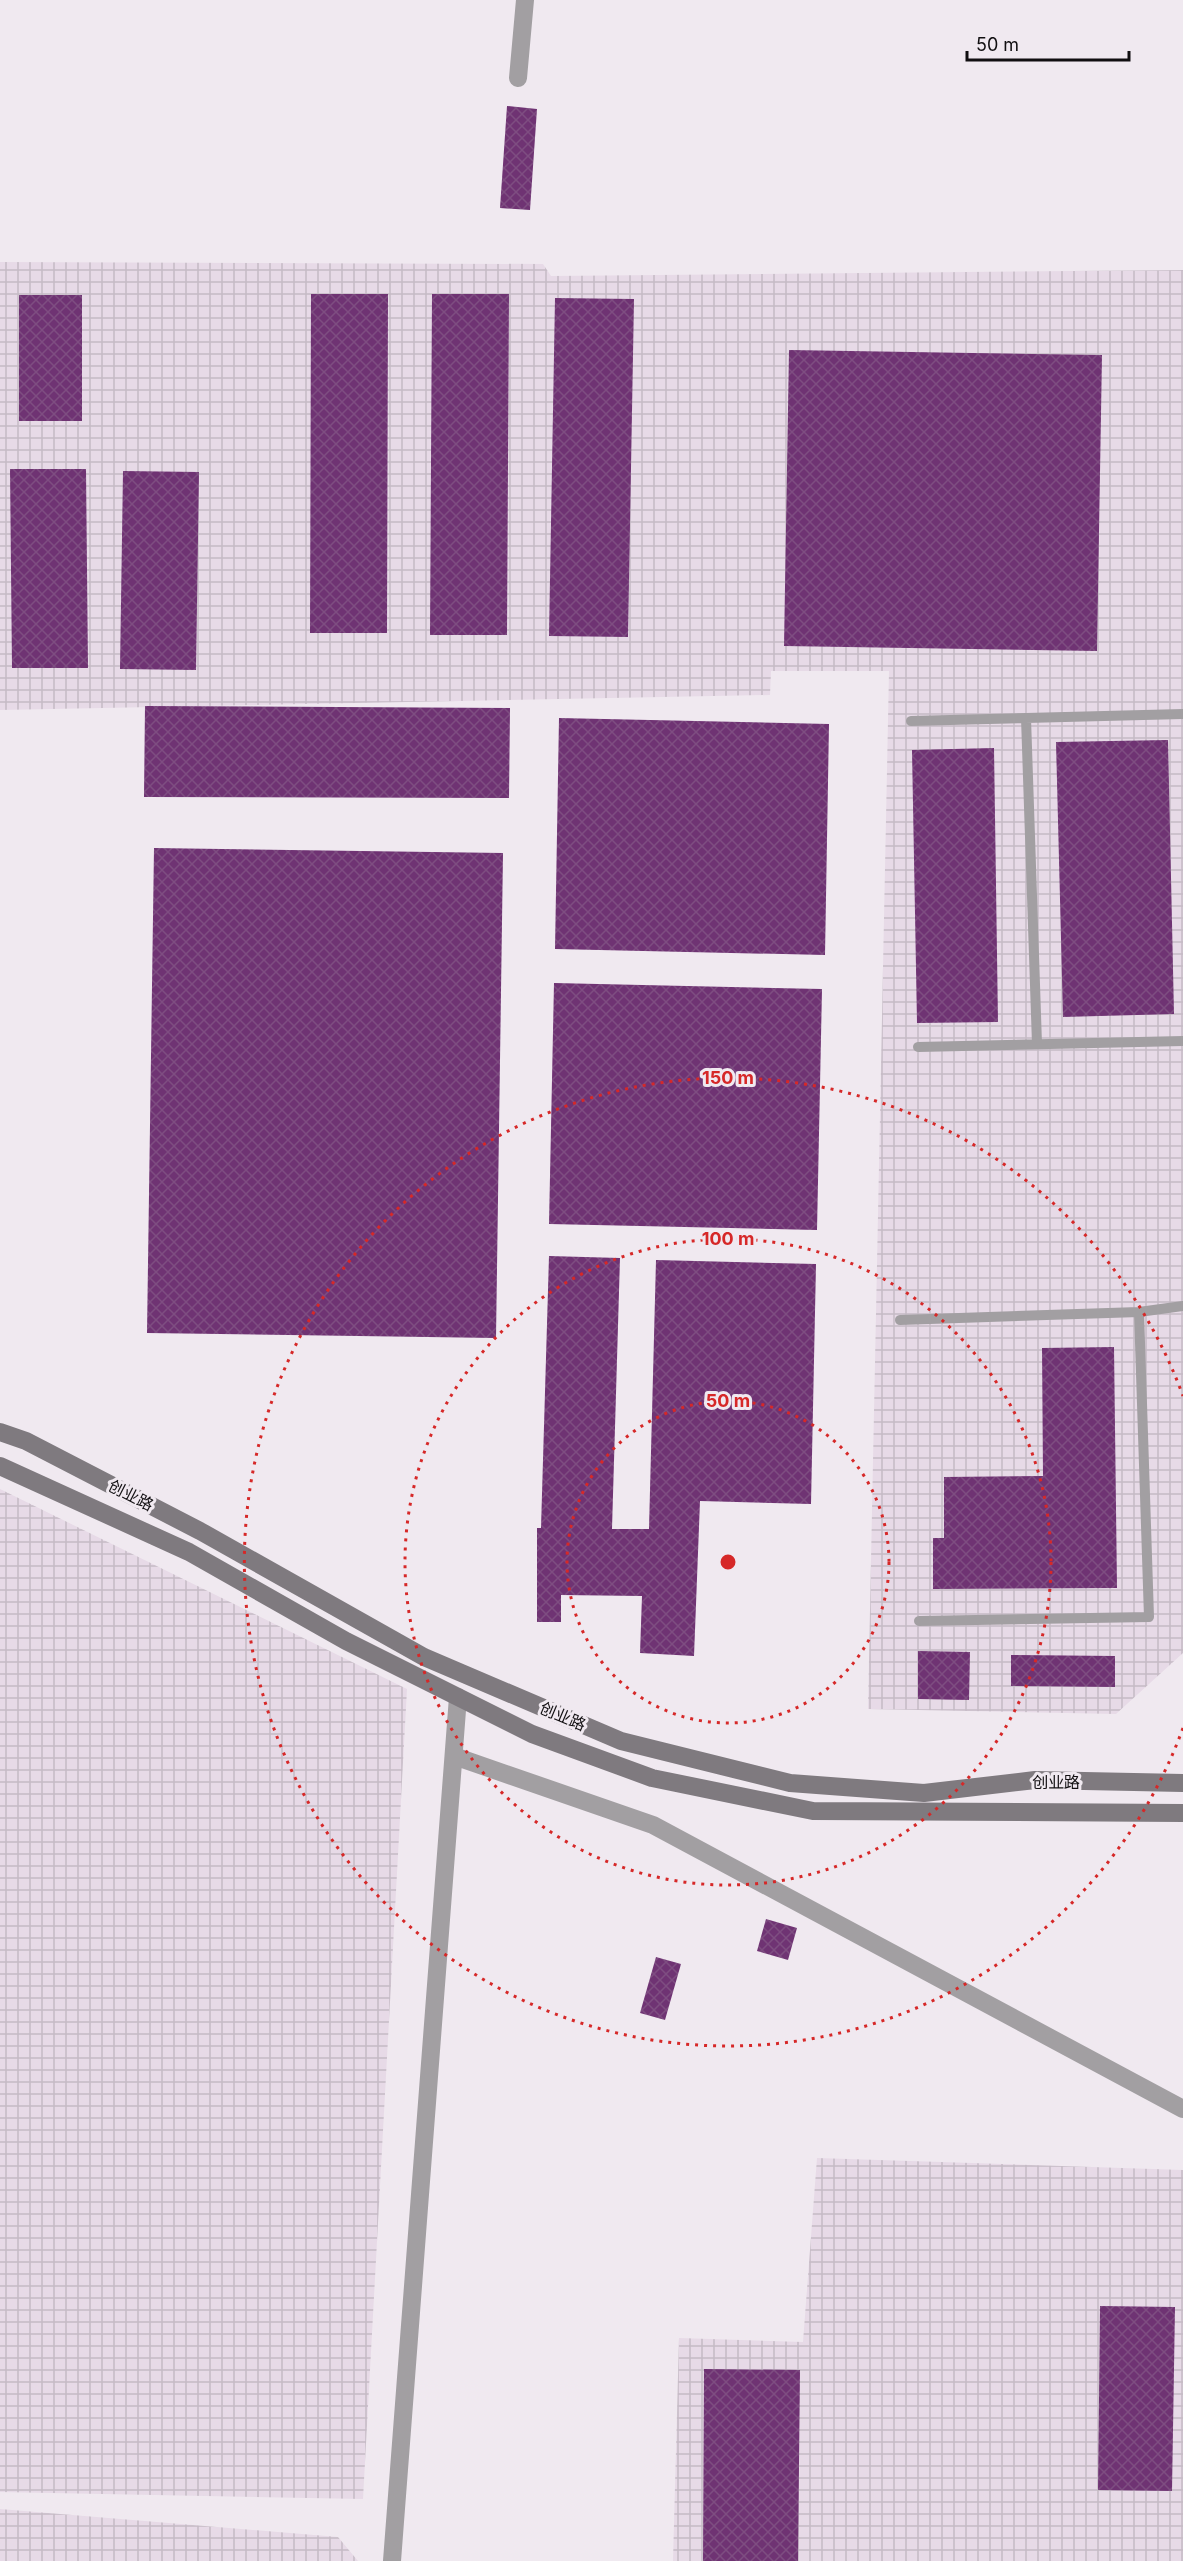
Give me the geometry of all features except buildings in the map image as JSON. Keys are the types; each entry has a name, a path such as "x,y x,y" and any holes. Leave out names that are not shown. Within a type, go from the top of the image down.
{"street":[{"path":"518,78 525,0"},
{"name":"创业路","path":"0,1432 26,1441 200,1531 424,1657 621,1741 790,1783 924,1793 1035,1780 1183,1783"},
{"name":"创业路","path":"0,1466 189,1551 346,1641 532,1734 652,1778 813,1811 1183,1813"},
{"path":"392,2561 458,1697"},
{"path":"454,1756 653,1825 1183,2109"}],"lane":[{"path":"911,721 1183,714"},
{"path":"1026,718 1037,1044"},
{"path":"918,1047 1183,1041"},
{"path":"900,1320 1139,1312 1183,1306"},
{"path":"919,1621 1149,1617 1139,1312"}],"shaded area":[{"path":"0,262 543,264 551,276 1183,270 1183,1653 1116,1714 868,1709 889,671 771,671 770,695 0,710"},
{"path":"0,1489 407,1689 363,2499 0,2492"},
{"path":"817,2158 1183,2170 1183,2561 673,2561 679,2338 803,2342"},
{"path":"0,2509 338,2537 358,2561 0,2561"}]}
